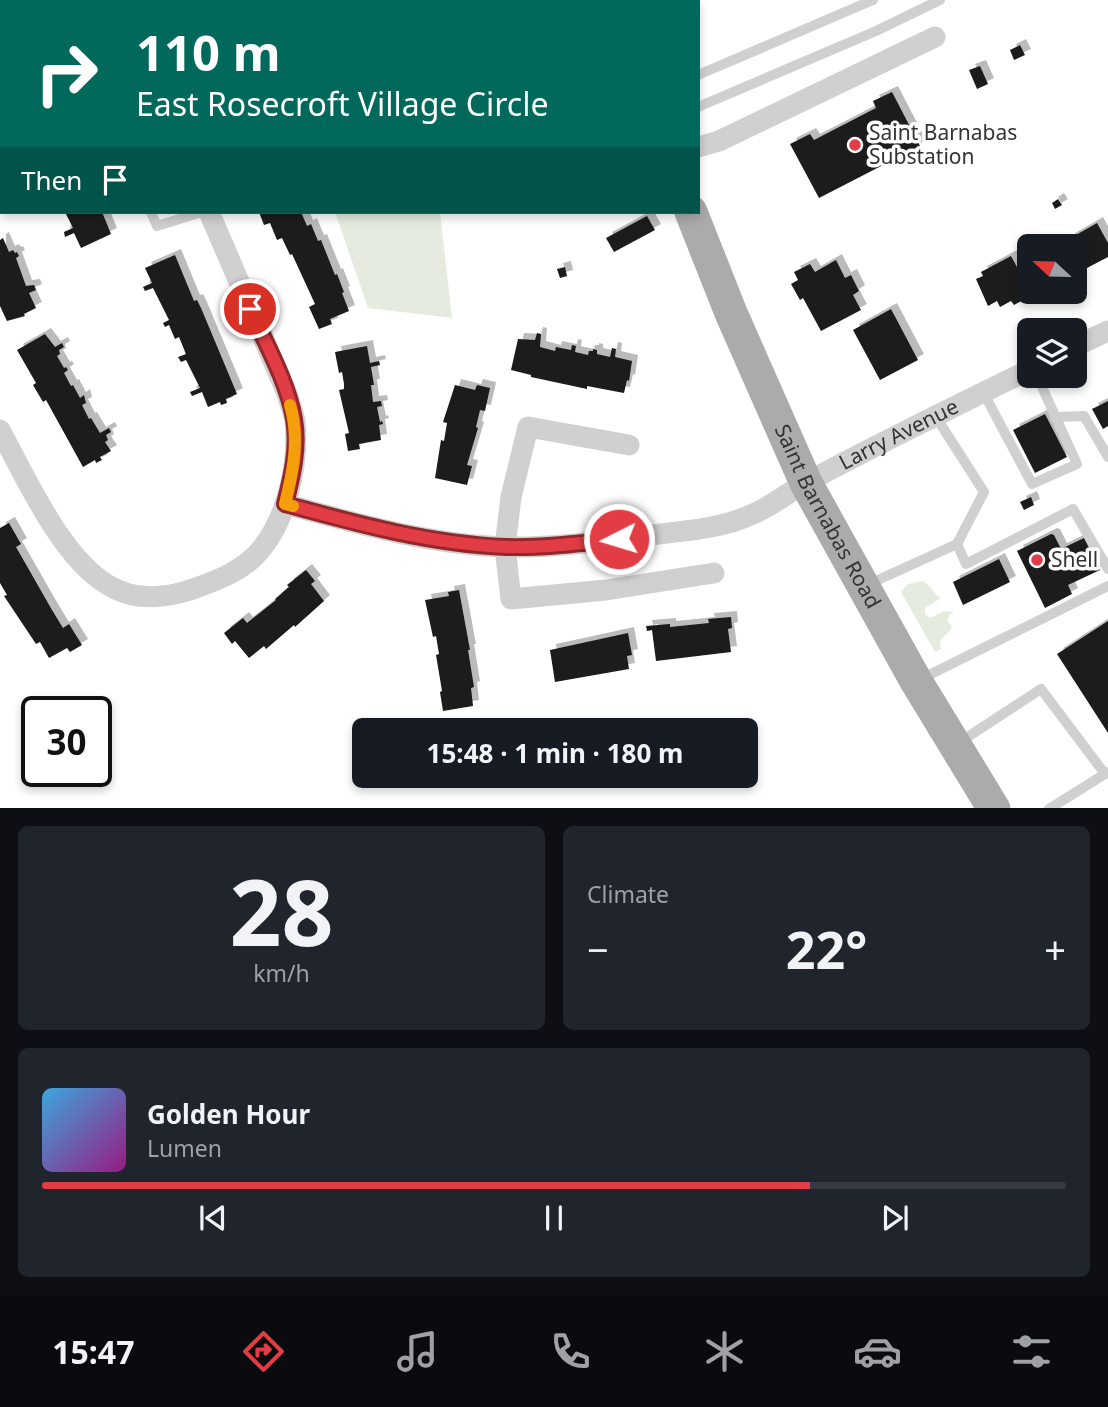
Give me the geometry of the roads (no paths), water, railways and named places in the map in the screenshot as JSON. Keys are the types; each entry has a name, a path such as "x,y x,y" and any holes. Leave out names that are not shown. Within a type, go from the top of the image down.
{"main road":[{"name":"Saint Barnabas Road","path":"692,214 731,313 806,483 916,681 994,808"}],"street":[{"path":"700,146 719,141 934,37"},
{"path":"0,430 37,499 66,545 97,578 128,595 170,596 207,584 243,566 266,543 285,504 296,445 294,419 286,391 210,214"},
{"path":"1087,341 1108,331"},
{"name":"Larry Avenue","path":"285,504 397,534 505,547 531,547 694,530 754,514 806,483 1017,376"},
{"path":"629,445 528,427 511,497 505,547 511,599 606,590 714,573"}],"lane":[{"path":"700,74 873,0"},
{"path":"700,106 876,31 940,0"},
{"path":"152,214 157,226 196,214"},
{"path":"983,392 1032,484 1077,464 1042,388"},
{"path":"1055,417 1084,416 1108,457"},
{"path":"863,587 957,544 984,492 936,417"},
{"path":"957,544 966,564 1073,509 1108,569"},
{"path":"916,681 1108,586"},
{"path":"956,745 1041,689 1106,773 1049,808"}],"place":[{"name":"Saint Barnabas Substation","path":"855,145"},
{"name":"Shell","path":"1037,560"}]}
